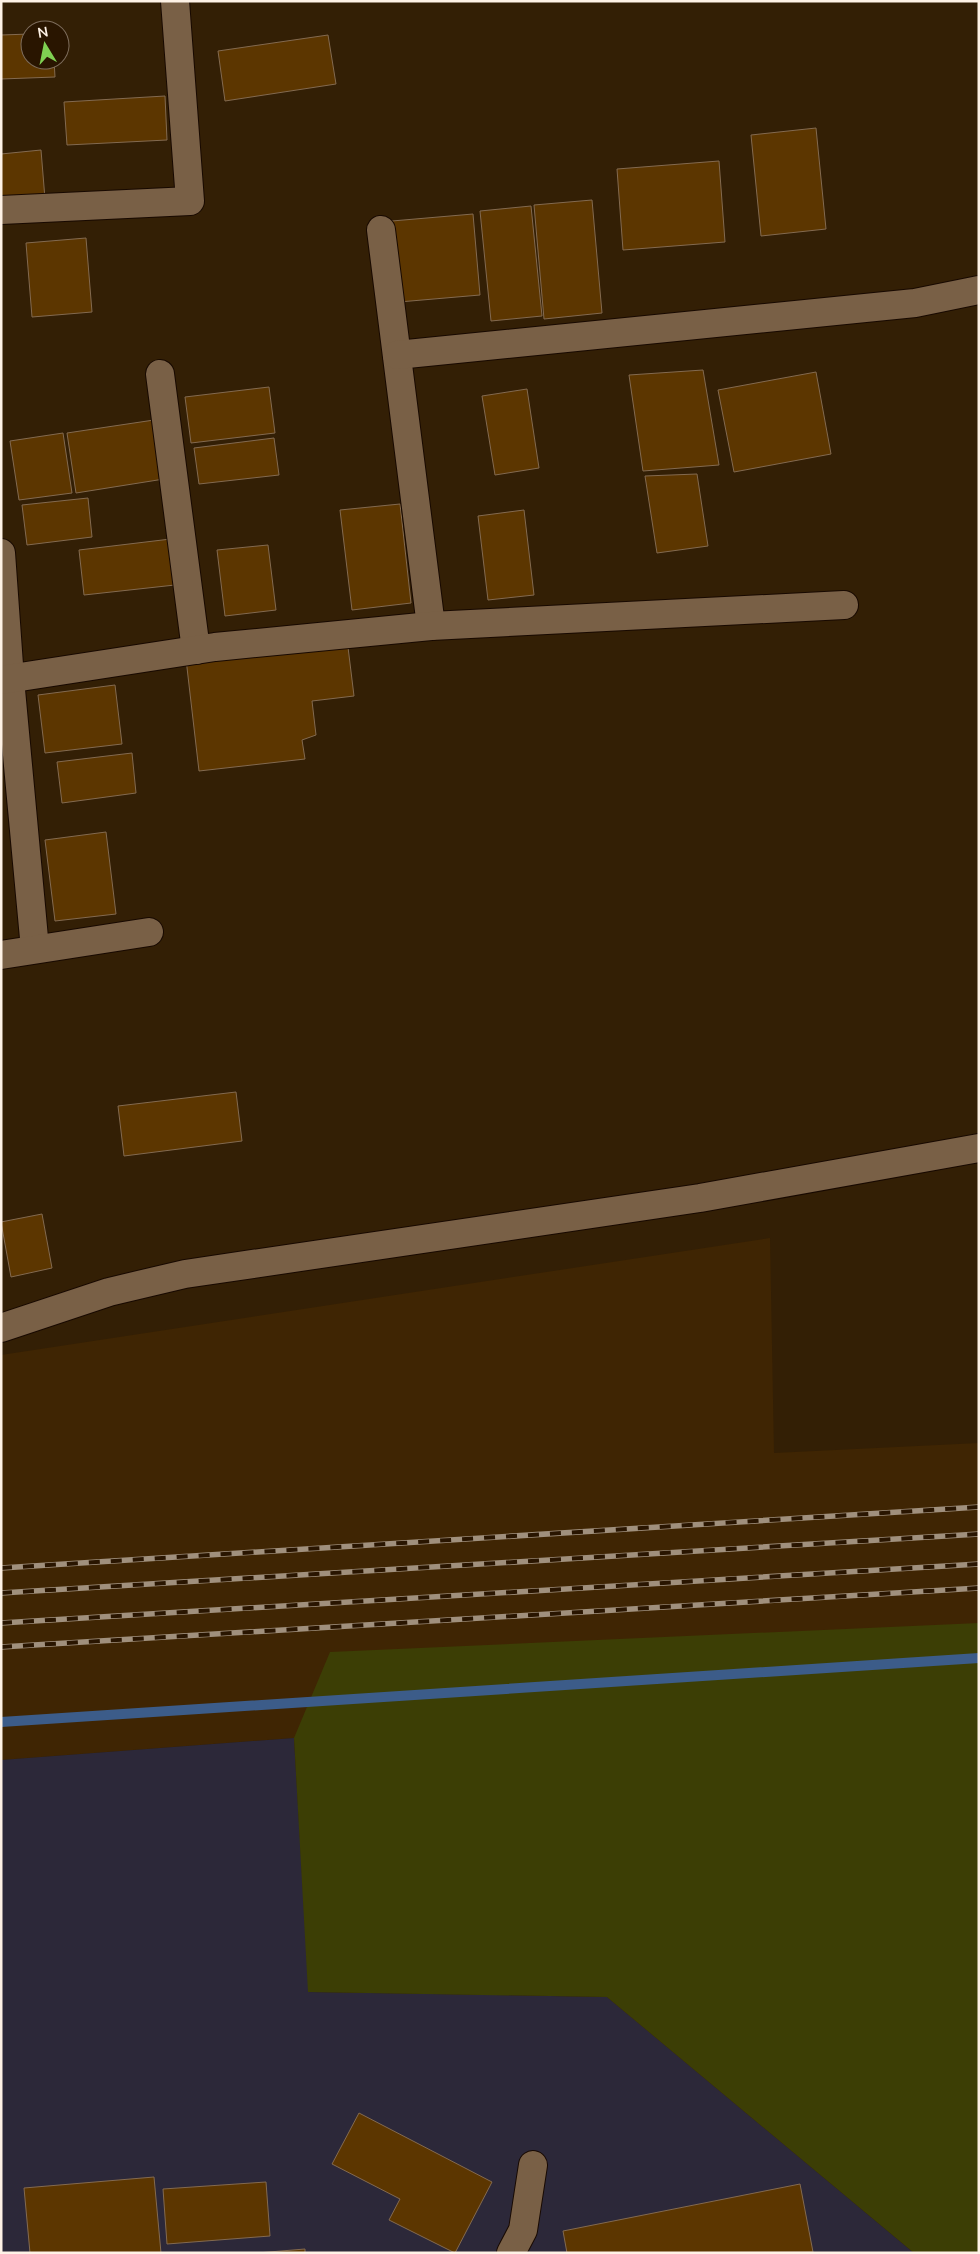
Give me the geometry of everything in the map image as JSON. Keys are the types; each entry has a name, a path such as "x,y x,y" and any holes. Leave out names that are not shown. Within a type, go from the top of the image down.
{"street":[{"path":"1,210 190,201 175,1"},
{"path":"381,230 431,626"},
{"path":"397,355 915,302 979,290"},
{"path":"160,374 196,650"},
{"path":"1,553 5,679 35,950"},
{"path":"5,679 196,650 431,626 844,605"},
{"path":"1,955 149,932"},
{"path":"1,1328 109,1292 185,1274 700,1198 979,1148"},
{"path":"511,2253 523,2230 533,2164"}],"shaded area":[{"path":"770,1238 774,1453 979,1443 979,2253 914,2253 294,1738 1,1760 1,1355"},
{"path":"979,1623 979,2253 914,2253 607,1997 308,1992 294,1738 330,1652"},
{"path":"294,1738 309,1992 607,1997 914,2253 1,2253 1,1760"}],"building":[{"path":"20,34 20,70 55,70 55,77 1,79 1,35"},
{"path":"328,35 336,84 225,101 218,51"},
{"path":"165,96 167,140 67,145 64,102"},
{"path":"816,128 826,229 761,236 751,135"},
{"path":"41,150 45,199 1,203 1,154"},
{"path":"719,161 725,242 623,250 617,169"},
{"path":"592,200 602,313 544,319 534,205"},
{"path":"531,206 542,316 491,321 480,211"},
{"path":"473,214 480,295 399,302 392,221"},
{"path":"86,238 92,312 32,317 26,243"},
{"path":"703,370 719,465 643,471 629,375"},
{"path":"816,372 831,454 734,472 718,390"},
{"path":"269,387 275,433 191,443 185,397"},
{"path":"527,389 539,468 495,475 482,396"},
{"path":"154,420 164,479 76,493 67,433"},
{"path":"63,433 72,493 19,500 10,441"},
{"path":"274,438 279,475 199,484 194,448"},
{"path":"697,474 708,546 657,553 645,476"},
{"path":"88,498 92,537 27,545 22,505"},
{"path":"400,504 411,603 352,610 340,510"},
{"path":"524,510 534,595 488,600 478,516"},
{"path":"179,538 184,584 84,595 79,550"},
{"path":"268,545 276,610 225,616 217,550"},
{"path":"347,639 354,696 312,701 316,735 302,740 305,759 199,771 186,659"},
{"path":"115,685 122,744 45,753 38,695"},
{"path":"132,753 136,793 62,803 57,762"},
{"path":"106,832 116,914 55,921 45,840"},
{"path":"236,1092 242,1141 124,1156 118,1106"},
{"path":"42,1214 52,1268 11,1277 1,1222"},
{"path":"359,2113 492,2182 455,2253 389,2220 400,2199 332,2164"},
{"path":"154,2177 161,2253 30,2253 24,2188"},
{"path":"266,2182 270,2236 167,2244 163,2189"},
{"path":"800,2184 813,2252 567,2253 563,2231"},
{"path":"305,2249 305,2253 257,2253"}],"waterway":[{"path":"1,1722 979,1658"}],"railway":[{"path":"1,1568 979,1507"},
{"path":"1,1593 979,1534"},
{"path":"1,1623 979,1564"},
{"path":"1,1647 979,1588"}]}
